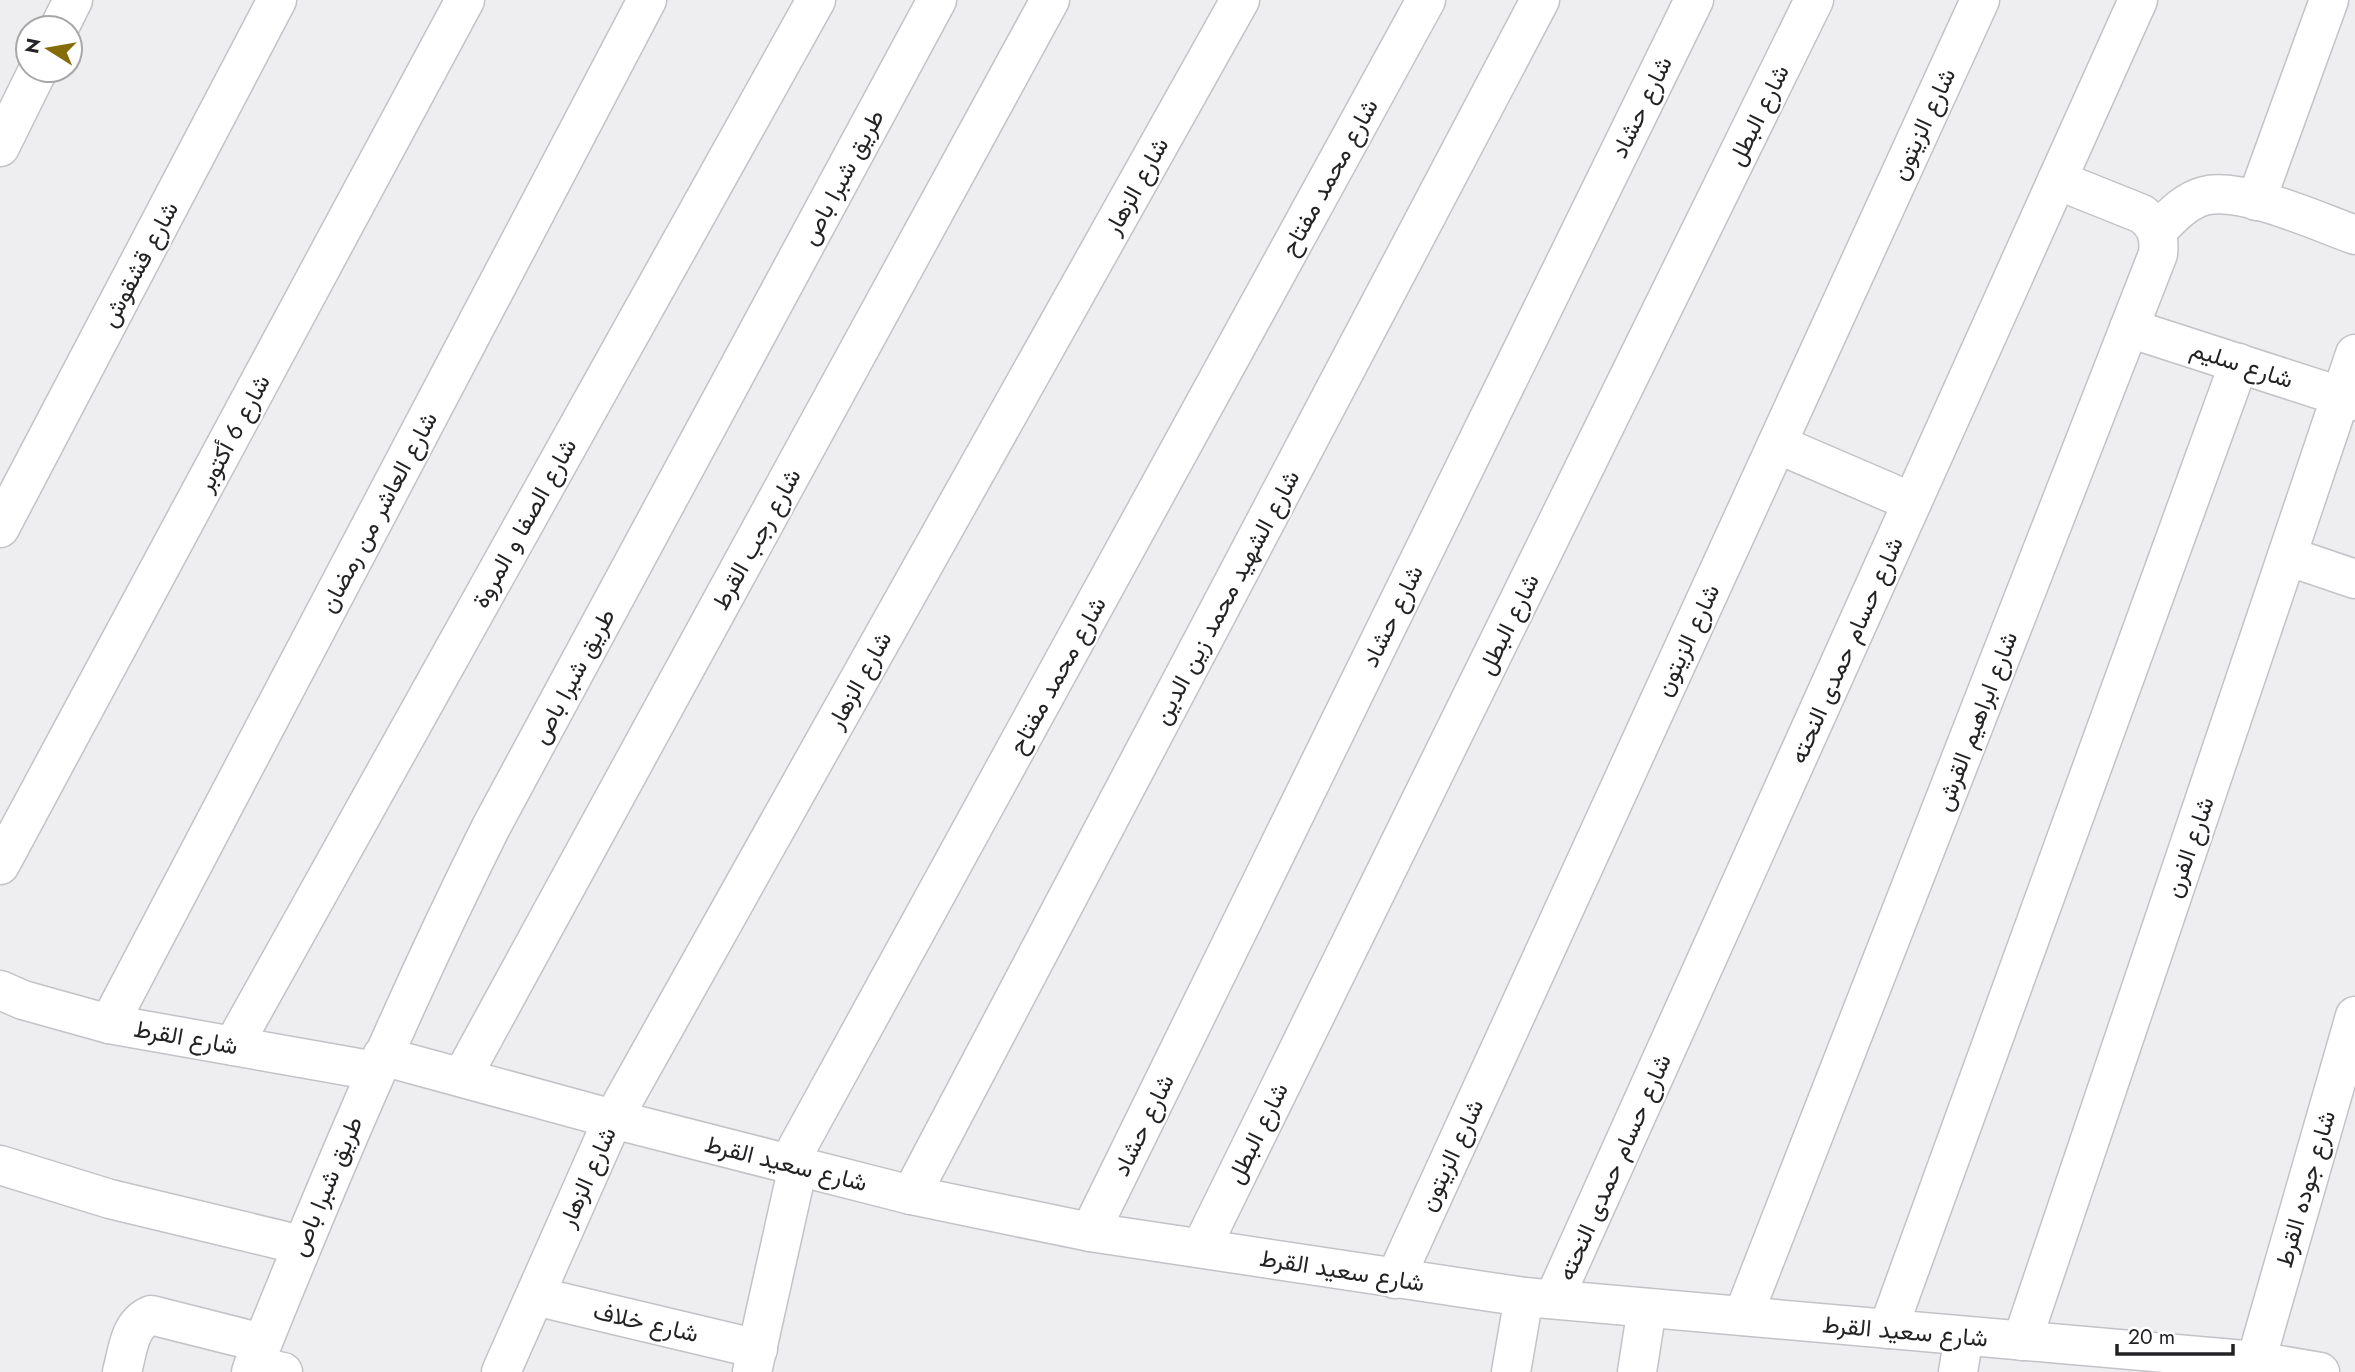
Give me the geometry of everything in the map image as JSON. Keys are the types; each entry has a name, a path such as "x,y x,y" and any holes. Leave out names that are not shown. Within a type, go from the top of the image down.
{"street":[{"name":"شارع قشقوش","path":"0,528 277,0"},
{"name":"شارع 6 أكتوبر","path":"0,865 466,0"},
{"name":"شارع العاشر من رمضان","path":"109,1024 647,0"},
{"name":"شارع الصفا و المروة","path":"233,1046 816,0"},
{"name":"طريق شبرا باص","path":"262,1363 301,1245 434,941 491,828 937,0"},
{"name":"شارع رجب القرط","path":"462,1077 1050,0"},
{"name":"شارع الزهار","path":"501,1372 613,1119 1240,0"},
{"name":"شارع محمد مفتاح","path":"755,1360 794,1184 797,1148 1426,0"},
{"name":"شارع الشهيد محمد زين الدين","path":"911,1195 1540,0"},
{"name":"شارع حشاد","path":"1090,1232 1694,0"},
{"name":"شارع البطل","path":"1201,1248 1814,0"},
{"name":"شارع الزيتون","path":"1395,1279 1980,0"},
{"name":"شارع حسام حمدى النحته","path":"1511,1372 1539,1298 1912,502 2138,0"},
{"path":"2256,201 2329,0"},
{"path":"0,147 31,84"},
{"path":"2057,180 2142,214 2151,221 2157,231 2188,203 2204,196 2221,194 2256,201 2355,235"},
{"name":"شارع ابراهيم القرش","path":"1743,1316 2158,254 2160,242 2157,231"},
{"name":"شارع سليم","path":"2129,328 2348,399"},
{"name":"شارع الفرن","path":"2022,1341 2287,556 2348,399 2355,354"},
{"path":"1888,1329 2239,363"},
{"path":"1777,444 1912,502"},
{"path":"2287,556 2355,579"},
{"name":"شارع القرط","path":"0,990 23,1000 109,1024 233,1046 379,1064"},
{"name":"شارع جوده القرط","path":"2272,1366 2355,1016"},
{"name":"شارع سعيد القرط","path":"379,1064 462,1077 613,1119 911,1195 1090,1232 1395,1279 1539,1298 1888,1329 1961,1354 2022,1341 2112,1360 2272,1366 2320,1372"},
{"path":"0,1166 110,1199 301,1245"},
{"name":"شارع خلاف","path":"535,1296 755,1360"},
{"path":"1637,1372 1647,1308"},
{"path":"122,1372 134,1329 140,1319 151,1315 262,1363"}]}
